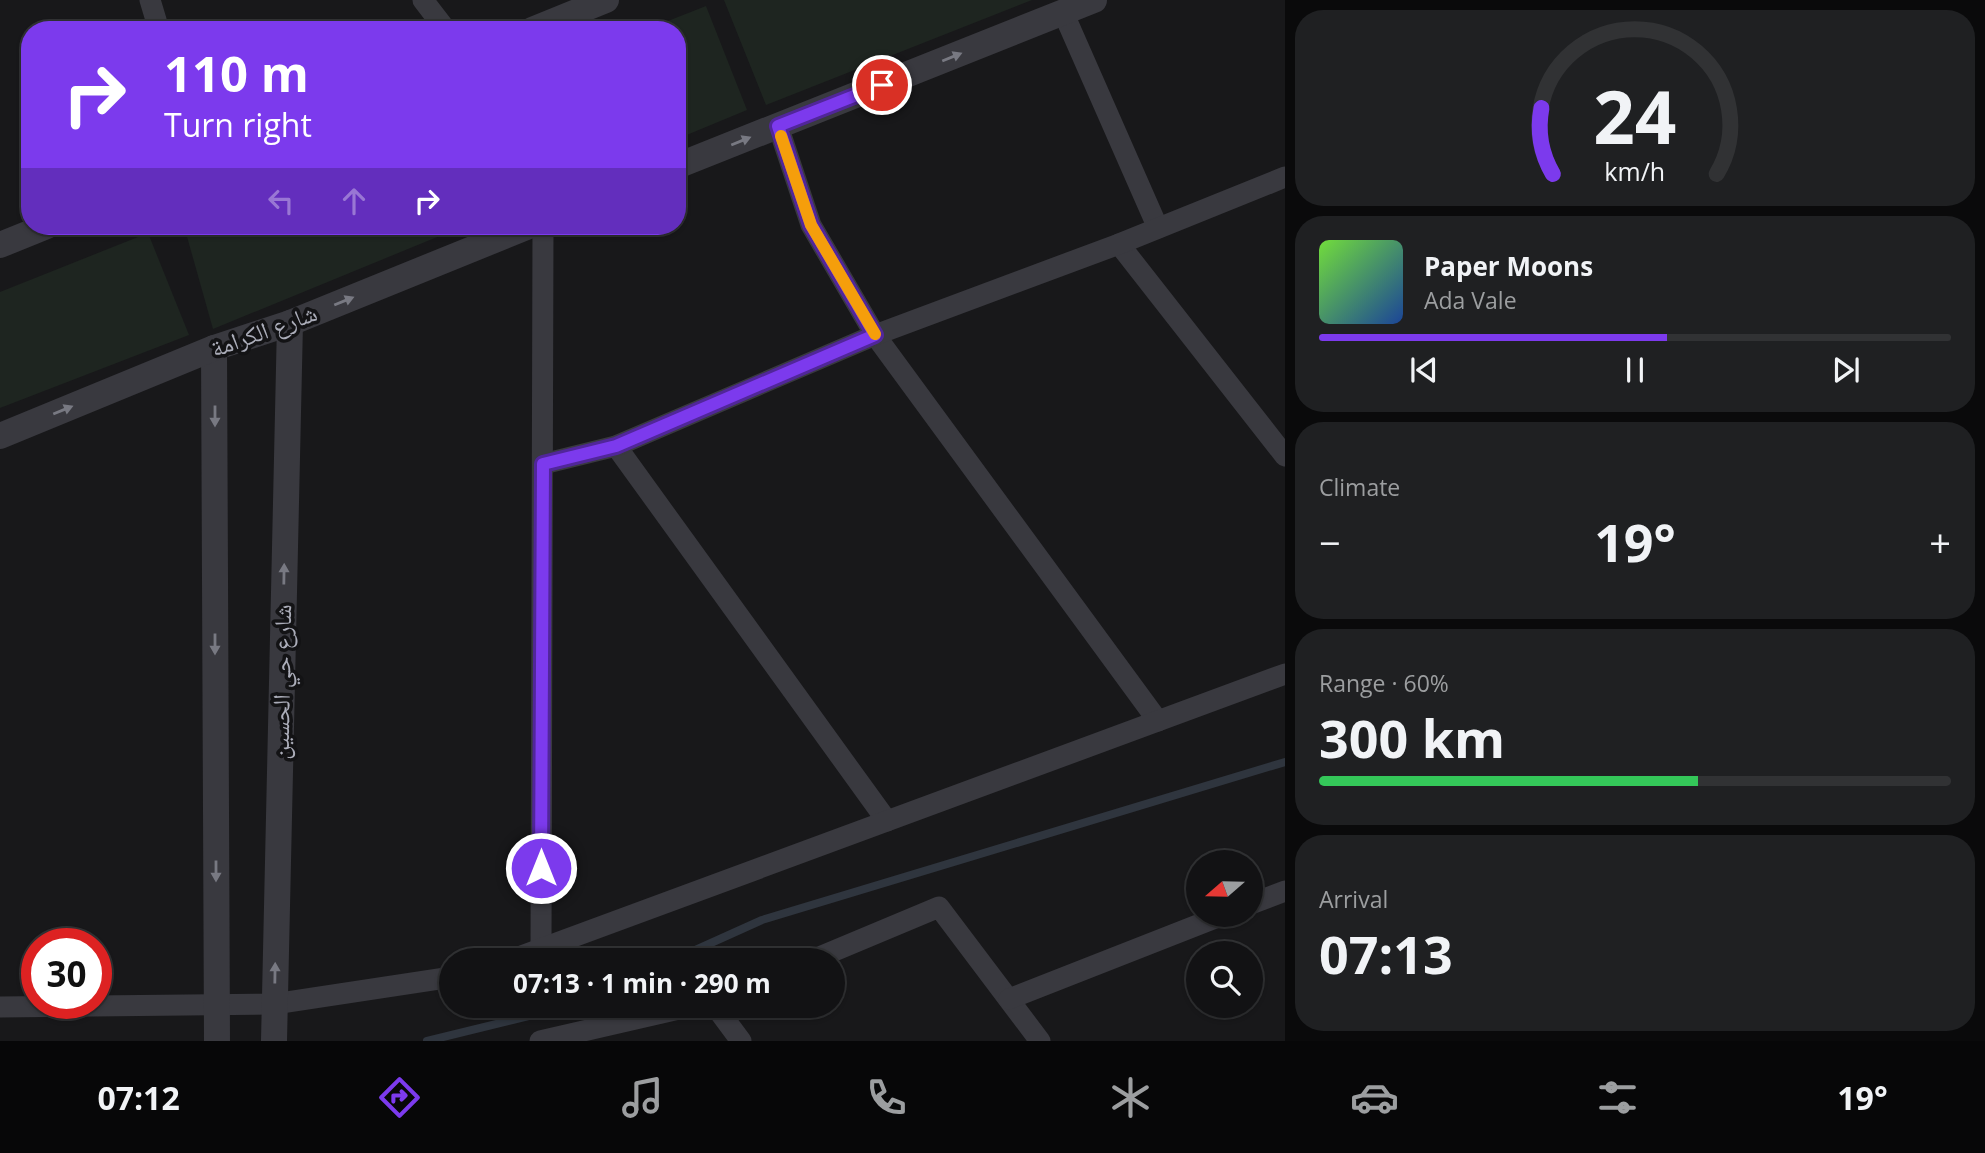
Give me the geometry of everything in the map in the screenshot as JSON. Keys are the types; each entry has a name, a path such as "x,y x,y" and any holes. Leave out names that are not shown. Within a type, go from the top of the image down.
{"street":[{"path":"150,0 156,21"},
{"path":"423,0 439,21"},
{"path":"554,21 606,0"},
{"path":"686,162 1094,0"},
{"path":"1063,12 1158,228"},
{"path":"778,126 811,225 875,335 1158,721"},
{"path":"543,464 616,446 875,335 1119,244 1285,177"},
{"path":"0,245 25,235"},
{"name":"شارع الكرامة","path":"0,436 214,348 290,323 507,235"},
{"path":"543,235 541,948 1285,674"},
{"path":"1119,244 1285,456"},
{"name":"شارع حي الحسين","path":"274,1041 290,323"},
{"path":"214,348 217,1041"},
{"path":"616,446 887,821"},
{"path":"1264,899 1285,891"},
{"path":"841,948 939,907 1040,1041"},
{"path":"1009,999 1190,928"},
{"path":"0,1007 274,1004 439,979"},
{"path":"540,1041 640,1018"},
{"path":"724,1018 741,1041"}],"shaded area":[{"path":"724,0 1032,0 766,105"},
{"path":"706,6 747,110 686,135 686,21 668,21"},
{"path":"149,235 189,335 0,408 0,292"},
{"path":"187,235 442,235 213,329"}],"waterway":[{"path":"700,948 762,920 1285,762"},
{"path":"427,1041 521,1018"}],"slow traffic":[{"path":"781,136 811,225 875,334"}],"route":[{"path":"541,868 543,464 616,446 875,335 811,225 778,126 882,85"}]}
